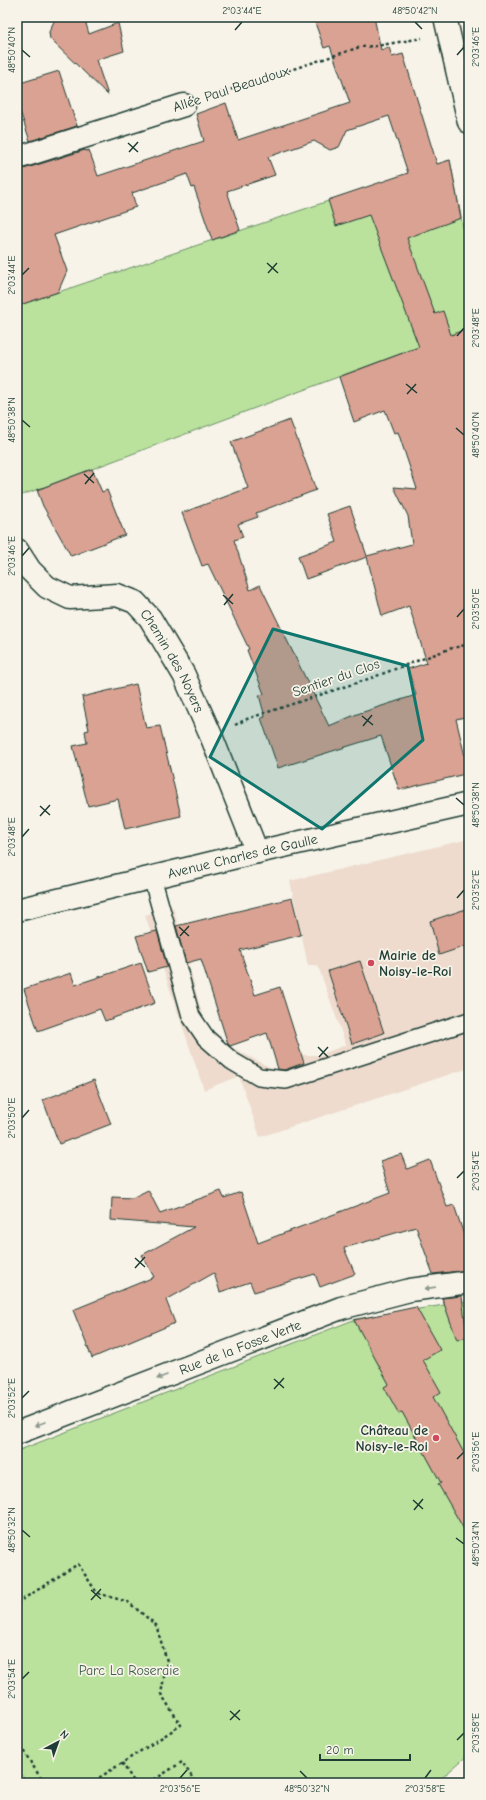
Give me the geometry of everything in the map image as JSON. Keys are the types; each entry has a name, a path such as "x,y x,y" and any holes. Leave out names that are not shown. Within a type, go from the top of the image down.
{"street":[{"path":"446,25 469,122"},
{"name":"Allée Paul Beaudoux","path":"17,158 184,105"},
{"name":"Chemin des Noyers","path":"17,550 30,570 47,587 70,598 117,595 135,602 150,618 184,675 212,738 257,852"},
{"name":"Avenue Charles de Gaulle","path":"17,910 257,852 469,804"},
{"name":"Rue de la Fosse Verte","path":"17,1433 341,1308 410,1290 469,1282"}],"lane":[{"path":"152,877 191,1016 206,1038 232,1061 259,1077 286,1080 469,1020"}],"path":[{"name":"Allée Paul Beaudoux","path":"184,105 360,47 376,46 446,25"},
{"name":"Sentier du Clos","path":"212,738 247,719 371,678 448,649 469,644"},
{"path":"17,1602 78,1564 97,1593 128,1602 156,1625 168,1661 161,1694 181,1725 91,1783"},
{"path":"17,1741 44,1783"},
{"path":"149,1783 182,1762 196,1783"},
{"path":"122,1763 135,1783"}],"highlighted area":[{"path":"273,629 408,666 423,740 322,829 210,757"}],"shaded area":[{"path":"469,839 469,1068 260,1137 239,1076 204,1090 145,915 173,907 206,1028 229,1046 279,1072 304,1063 301,1055 319,1055 346,1045 318,966 308,966 290,881"}],"green space":[{"path":"450,160 469,258 469,328 17,497 17,306"},
{"name":"Parc La Roseraie","path":"469,1301 469,1754 436,1783 27,1783 17,1768 17,1451 356,1319"}],"building":[{"path":"56,17 84,17 89,34 118,23 124,51 96,60 108,95 50,39 49,32"},
{"path":"313,17 374,17 381,50 389,47 392,57 403,54 437,164 450,160 461,218 407,238 435,314 443,311 451,335 469,328 469,716 456,719 469,773 399,790 381,736 278,768 261,718 265,717 259,695 264,694 247,650 249,649 208,564 202,566 182,513 248,488 231,442 290,420 316,490 256,513 258,517 238,524 243,537 234,540 250,590 260,585 329,726 357,714 416,695 408,669 427,663 409,606 382,616 367,557 306,579 298,556 337,542 327,514 350,506 367,556 412,544 408,516 394,487 417,489 398,432 394,433 385,410 354,422 339,377 419,347 369,215 336,226 328,200 408,173 389,116 347,130 339,147 330,150 314,141 268,157 275,175 227,191 240,230 212,240 194,187 192,188 187,174 132,193 136,207 54,235 67,271 58,292 17,306 17,171 89,150 98,176 204,141 196,114 226,103 238,140 350,103 330,46 324,48"},
{"path":"59,71 77,126 30,141 17,102 17,84"},
{"path":"92,469 102,492 107,490 125,535 71,556 43,506 37,490"},
{"path":"136,684 146,728 160,726 181,816 125,829 118,799 88,806 73,746 87,743 85,731 89,730 82,697"},
{"path":"292,898 301,935 240,950 255,995 280,987 304,1063 284,1070 278,1069 267,1033 230,1046 228,1044 201,959 186,963 176,926"},
{"path":"469,908 469,945 439,955 430,921"},
{"path":"157,931 167,967 148,972 136,936"},
{"path":"360,961 384,1033 352,1044 328,971"},
{"path":"141,963 155,1003 105,1021 100,1009 38,1031 24,989 71,973 75,985"},
{"path":"94,1080 111,1124 59,1144 43,1100"},
{"path":"401,1154 407,1169 430,1160 447,1207 454,1205 465,1238 469,1238 469,1270 433,1274 416,1227 344,1248 355,1274 320,1287 315,1274 254,1292 250,1282 220,1292 214,1273 166,1300 175,1323 92,1358 73,1310 154,1277 142,1255 194,1227 111,1220 112,1197 132,1198 148,1190 160,1213 221,1191 224,1198 241,1192 258,1243 390,1193 380,1161"},
{"path":"462,1296 467,1337 457,1340 442,1298"},
{"name":"Château de Noisy-le-Roi","path":"416,1307 440,1350 423,1360 441,1392 433,1397 469,1462 469,1538 438,1484 441,1483 402,1412 399,1414 384,1387 389,1384 354,1320"}],"place":[{"name":"Mairie de Noisy-le-Roi","path":"371,963"},
{"name":"Château de Noisy-le-Roi","path":"436,1438"}]}
